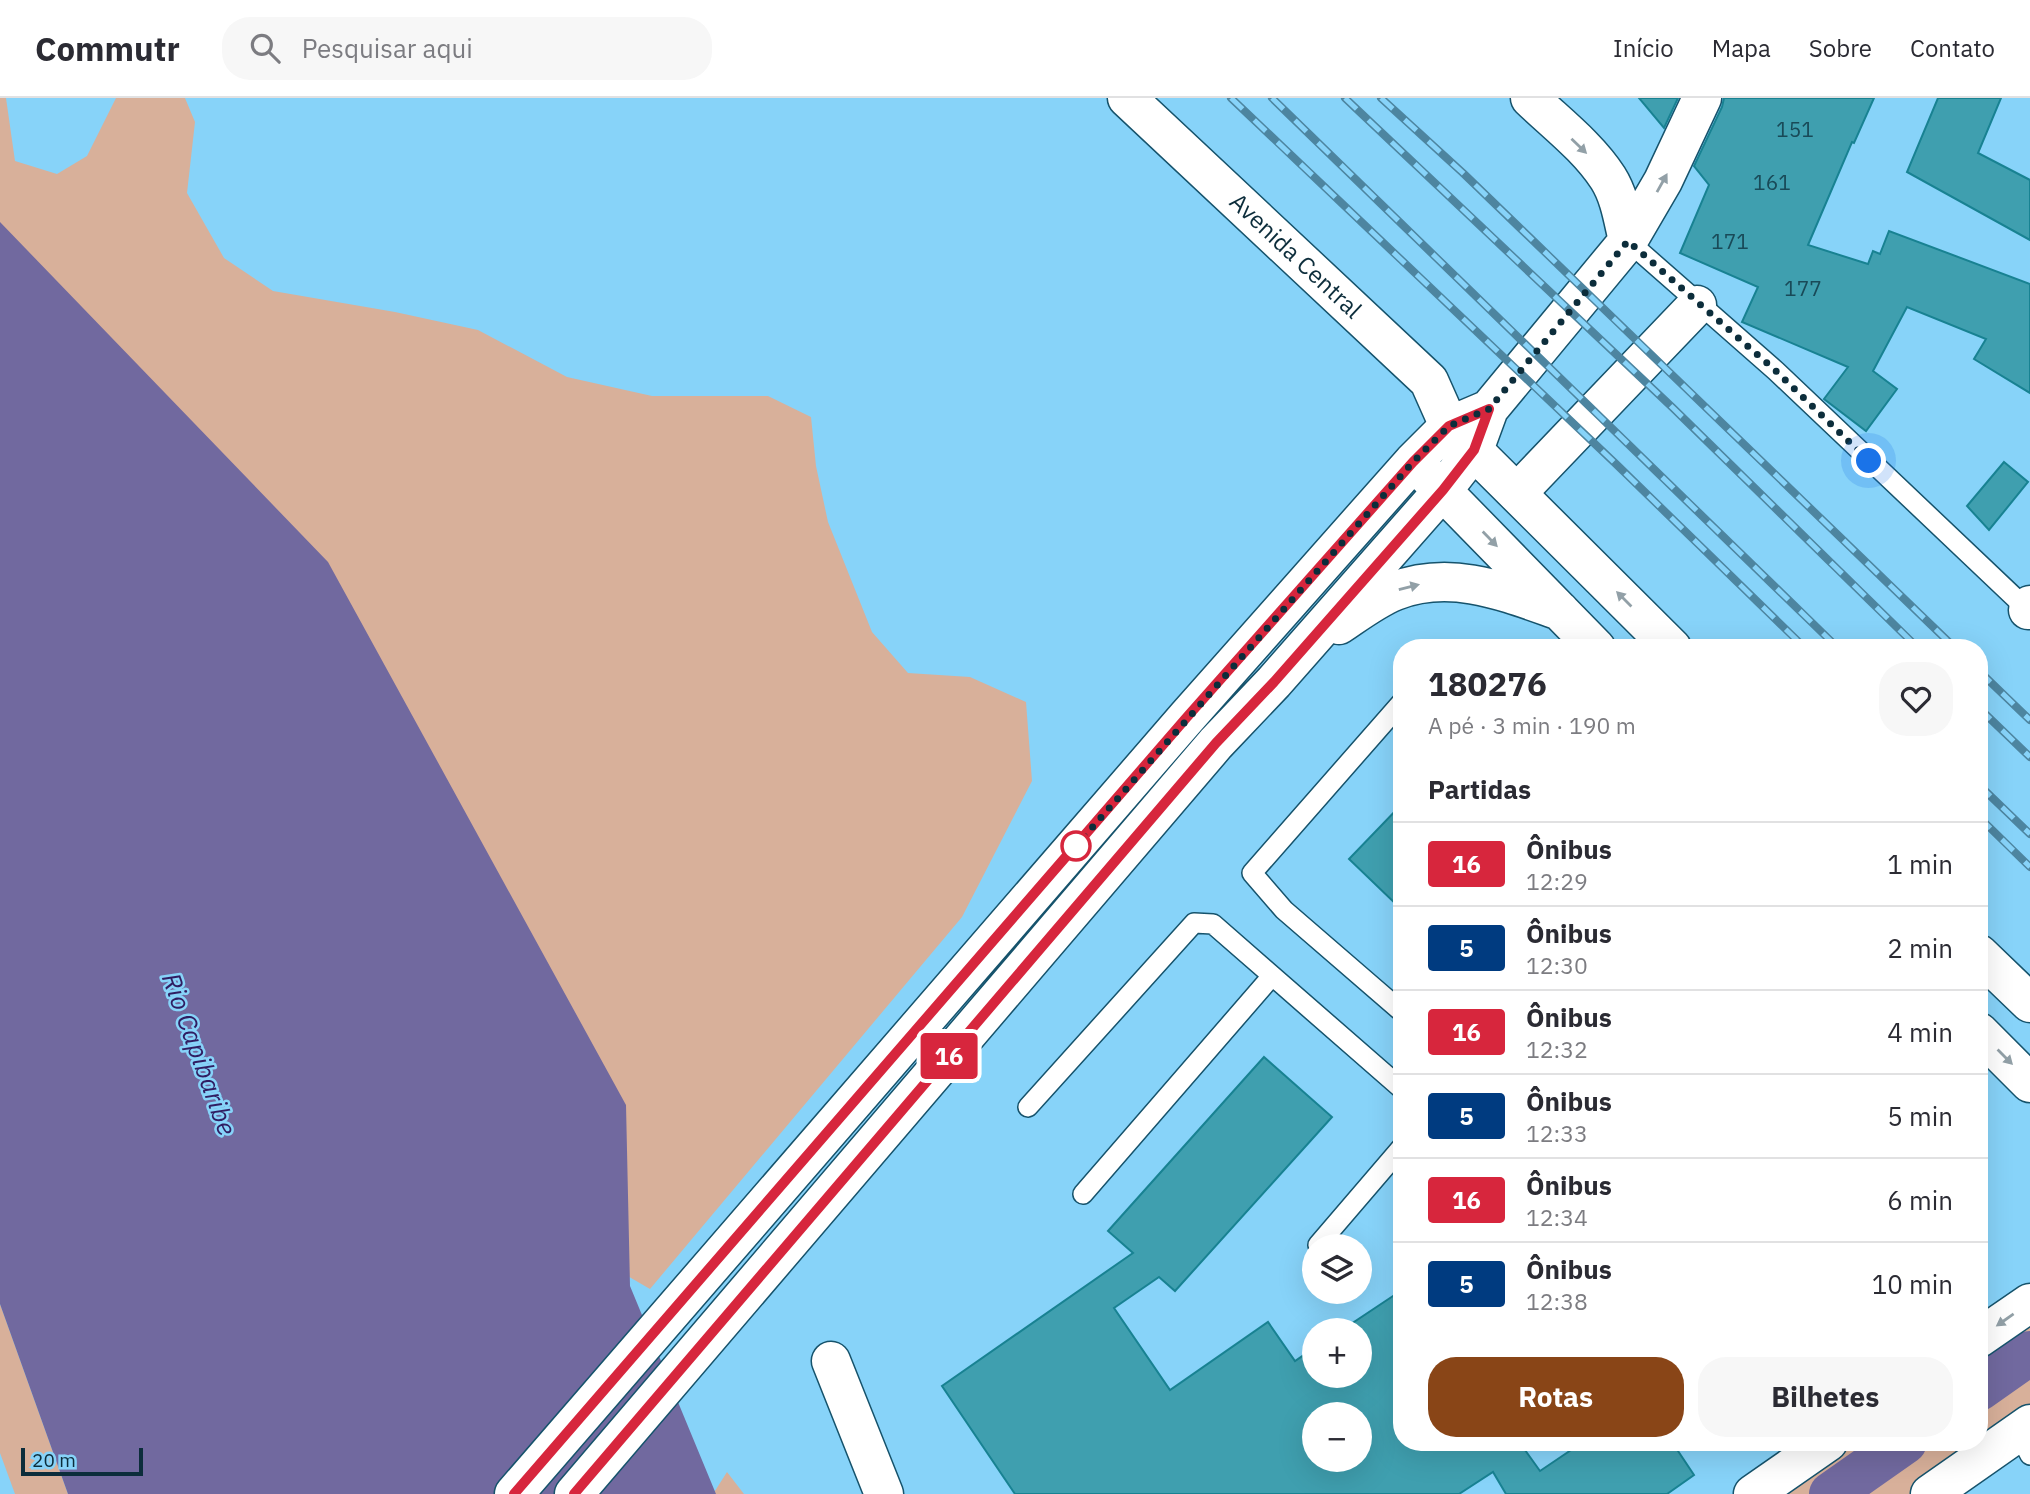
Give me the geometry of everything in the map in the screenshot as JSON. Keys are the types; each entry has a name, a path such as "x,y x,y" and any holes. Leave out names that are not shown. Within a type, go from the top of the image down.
{"street":[{"name":"Avenida Central","path":"1127,98 1429,381 1462,438"},
{"path":"1530,98 1608,178 1618,200 1628,241"},
{"path":"514,1494 1187,717 1413,462 1462,438 1489,409 1628,241 1663,181 1702,98"},
{"path":"1517,493 1697,305"},
{"path":"574,1494 1216,743 1274,682 1443,490 1462,438"},
{"path":"1462,438 1663,639"},
{"path":"1413,462 1588,639"},
{"path":"1274,682 1336,628 1373,602 1430,582 1458,581 1496,589 1560,611"},
{"path":"1988,963 2030,1003"},
{"path":"1988,1041 2030,1083"},
{"path":"1988,1332 2030,1303"},
{"path":"831,1360 884,1494"},
{"path":"1930,1494 2026,1437"},
{"path":"1753,1494 1810,1451"}],"lane":[{"path":"1628,241 1697,305 1776,371 2029,609"},
{"path":"1393,712 1252,873 1284,910 1393,1004"},
{"path":"1028,1107 1194,923 1213,924 1393,1081"},
{"path":"1083,1194 1272,976"},
{"path":"1327,1234 1393,1158"}],"shaded area":[{"path":"0,98 6,98 15,161 57,174 87,156 116,98 185,98 195,122 187,193 224,258 273,291 395,312 478,330 567,377 652,396 768,396 811,417 816,466 828,522 872,632 908,673 970,677 1026,702 1032,781 962,917 650,1289 619,1271 0,223"},
{"path":"0,1304 68,1494 15,1494 0,1453"},
{"path":"2030,1314 2030,1410 1988,1439 1988,1344"},
{"path":"1833,1451 1971,1451 1910,1494 1771,1494"},
{"path":"727,1472 744,1494 713,1494"}],"water":[{"name":"Rio Capibaribe","path":"0,222 328,562 626,1105 630,1286 716,1494 68,1494 0,1304"}],"building":[{"path":"1639,98 1678,98 1664,128"},
{"path":"1724,98 1874,98 1808,245 1868,264 1873,251 1880,254 1889,231 2030,284 2030,393 1974,359 1986,339 1907,307 1873,371 1897,389 1866,431 1824,399 1848,367 1742,322 1758,287 1680,253 1709,185 1694,166"},
{"path":"1938,98 2001,98 1978,153 2030,180 2030,240 1907,172"},
{"path":"2004,462 2028,482 1989,530 1967,506"},
{"path":"1393,813 1393,901 1349,859"},
{"path":"1264,1057 1332,1117 1175,1291 1159,1277 1114,1308 1170,1390 1268,1322 1295,1361 1302,1356 1302,1388 1372,1388 1372,1318 1360,1318 1393,1296 1393,1451 1526,1451 1540,1471 1570,1451 1678,1451 1694,1475 1667,1494 1506,1494 1493,1472 1459,1494 1015,1494 942,1386 1133,1253 1108,1231"}],"waterway":[{"path":"1988,1383 2030,1353"},
{"path":"1831,1494 1892,1451"}],"railway":[{"path":"1231,98 1796,639"},
{"path":"1272,98 1829,639"},
{"path":"1345,98 1673,408 1909,639"},
{"path":"1381,98 1463,173 1946,639"},
{"path":"1988,680 2030,720"},
{"path":"1988,717 2030,757"},
{"path":"1988,794 2030,834"},
{"path":"1988,826 2030,867"}],"bus line":[{"name":"16","path":"514,1494 1187,717 1413,462 1449,426 1489,409 1474,450 1443,490 1274,682 1216,743 574,1494"}],"route":[{"path":"1076,846 1413,462 1449,426 1489,409 1628,241 1697,305 1776,371 1869,461"}]}
